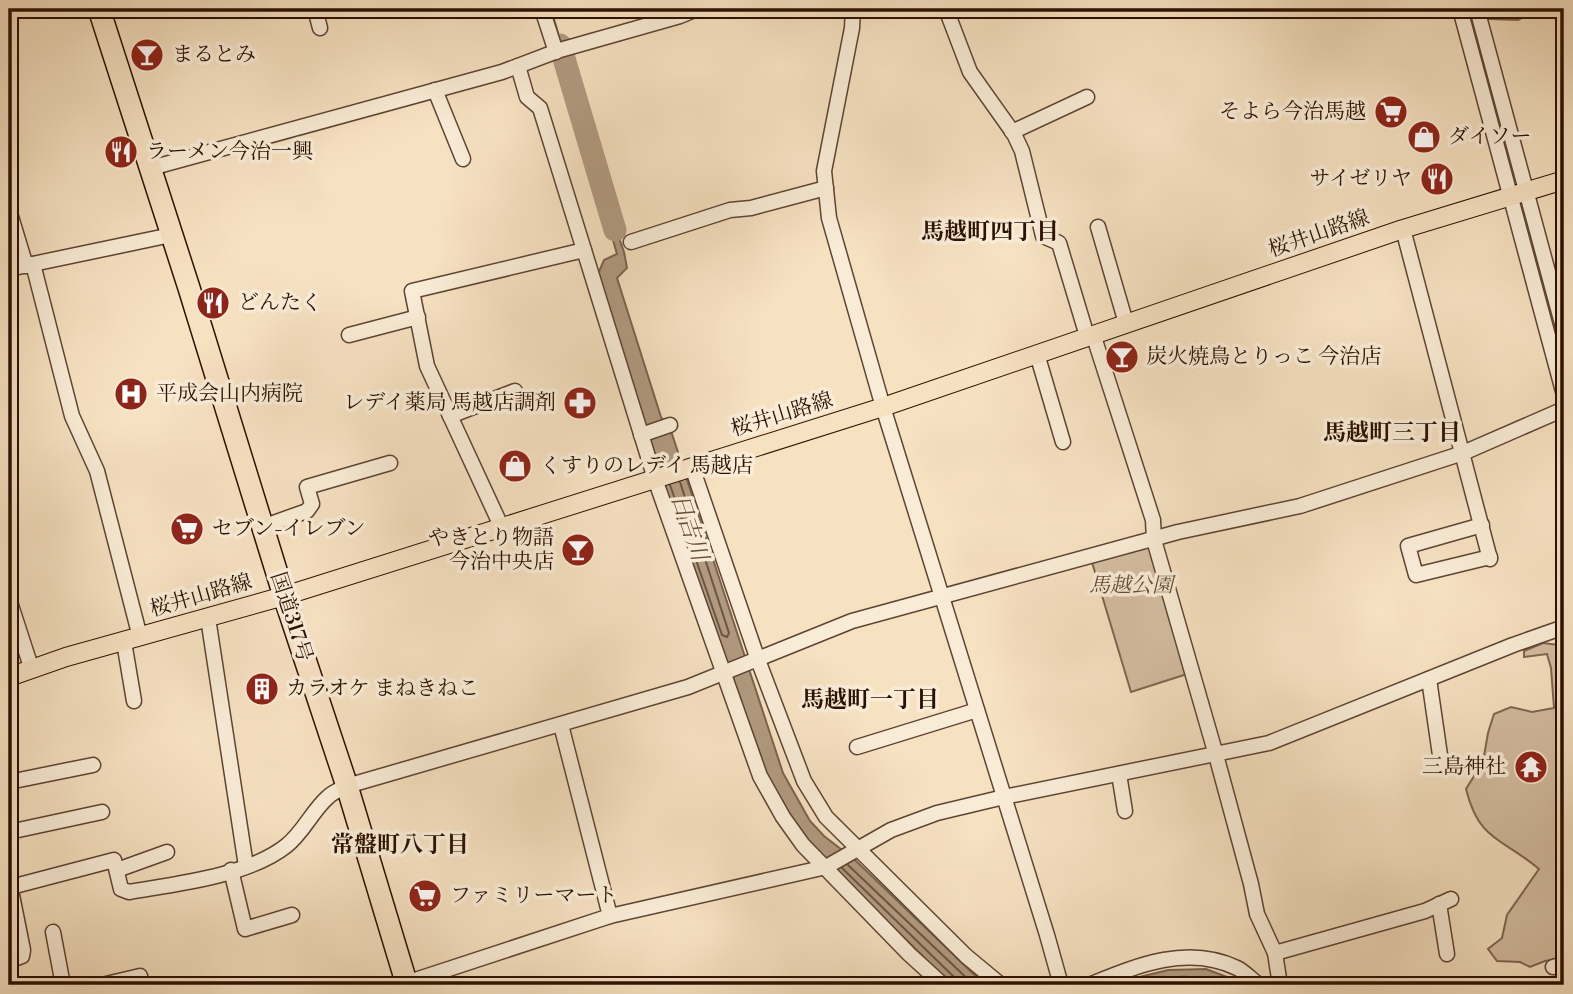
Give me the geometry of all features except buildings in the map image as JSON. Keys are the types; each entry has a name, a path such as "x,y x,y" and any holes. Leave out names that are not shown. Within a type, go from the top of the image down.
{"highway":[{"name":"国道317号","path":"100,9 262,527 347,786 407,984"}],"main road":[{"name":"桜井山路線","path":"9,677 284,596 883,407 1403,229 1564,180"}],"street":[{"path":"315,9 320,27"},
{"path":"542,9 562,50"},
{"path":"151,169 518,66 664,14 697,9"},
{"path":"853,9 852,28 824,171 829,218 839,261 883,407 1061,985"},
{"path":"946,9 970,72 1022,151 1043,236 1059,243 1153,520 1154,540 1216,755 1257,914 1275,953 1280,985"},
{"path":"1460,9 1564,331"},
{"path":"1476,9 1564,395"},
{"path":"518,66 527,97 540,108 655,479 760,776 783,817 803,845 909,954 943,985"},
{"path":"435,90 463,159"},
{"path":"1012,132 1087,97"},
{"path":"631,242 730,210 751,208 826,188"},
{"path":"9,210 30,265 72,416 97,471 132,639 134,701"},
{"path":"1098,227 1126,323"},
{"path":"1403,229 1463,453 1482,525 1490,558 1416,575 1408,546 1482,525"},
{"path":"9,269 171,235"},
{"path":"502,528 427,366 412,291 584,250"},
{"path":"349,335 418,317"},
{"path":"1037,354 1063,442"},
{"path":"450,416 515,390"},
{"path":"9,961 22,956 23,950 10,883 114,860 121,889 130,892 198,880 246,866 288,845 328,796 347,786 688,687 852,621 1178,532 1300,506 1463,453 1564,409"},
{"path":"642,435 670,425"},
{"path":"262,527 307,511 312,504 307,487 390,463"},
{"path":"692,467 757,660 804,781 826,817 966,956 1001,985"},
{"path":"9,599 32,670"},
{"path":"208,618 246,866"},
{"path":"407,984 610,916 826,867 891,830 937,813 1269,743 1564,627"},
{"path":"1429,679 1441,762"},
{"path":"857,747 977,710"},
{"path":"561,725 610,916"},
{"path":"9,782 93,765"},
{"path":"1119,774 1125,811"},
{"path":"9,832 102,812"},
{"path":"117,870 167,852"},
{"path":"230,870 245,929 292,915"},
{"path":"1275,953 1425,911 1445,902 1447,954"},
{"path":"53,932 63,985"},
{"path":"1088,985 1152,962 1179,957 1209,959 1259,985"},
{"path":"102,985 140,976 142,985"}],"green space":[{"path":"1487,9 1540,9 1518,20 1489,19"},
{"name":"馬越公園","path":"1151,545 1187,674 1131,692 1091,559"},
{"path":"1543,643 1559,645 1564,653 1564,958 1530,967 1520,962 1497,961 1488,949 1502,938 1507,915 1539,869 1485,829 1471,806 1466,789 1483,762 1494,714 1511,707 1532,712 1554,708 1551,668 1547,654 1524,657 1524,651"}],"water":[{"path":"546,9 551,9 608,207 624,252 627,268 617,278 661,417 672,434 783,773 810,821 824,836 855,860 985,985 952,985 804,839 768,781 665,495 598,274 604,260 617,254"},
{"path":"1206,969 1248,985 1107,985 1168,970"}],"waterway":[{"name":"日吉川","path":"560,45 615,230"}],"place":[{"name":"まるとみ","path":"147,55"},
{"name":"そよら今治馬越","path":"1391,112"},
{"name":"ダイソー","path":"1424,137"},
{"name":"ラーメン今治一興","path":"121,152"},
{"name":"サイゼリヤ","path":"1437,179"},
{"name":"どんたく","path":"213,303"},
{"name":"炭火焼鳥とりっこ 今治店","path":"1122,357"},
{"name":"平成会山内病院","path":"131,394"},
{"name":"レデイ薬局 馬越店調剤","path":"580,403"},
{"name":"くすりのレデイ 馬越店","path":"515,466"},
{"name":"セブン-イレブン","path":"187,529"},
{"name":"やきとり物語 今治中央店","path":"578,550"},
{"name":"カラオケ まねきねこ","path":"262,689"},
{"name":"三島神社","path":"1531,767"},
{"name":"ファミリーマート","path":"425,896"}],"district":[{"name":"馬越町四丁目","path":"990,232"},
{"name":"馬越町三丁目","path":"1392,433"},
{"name":"馬越町一丁目","path":"870,700"},
{"name":"常盤町八丁目","path":"400,845"}]}
